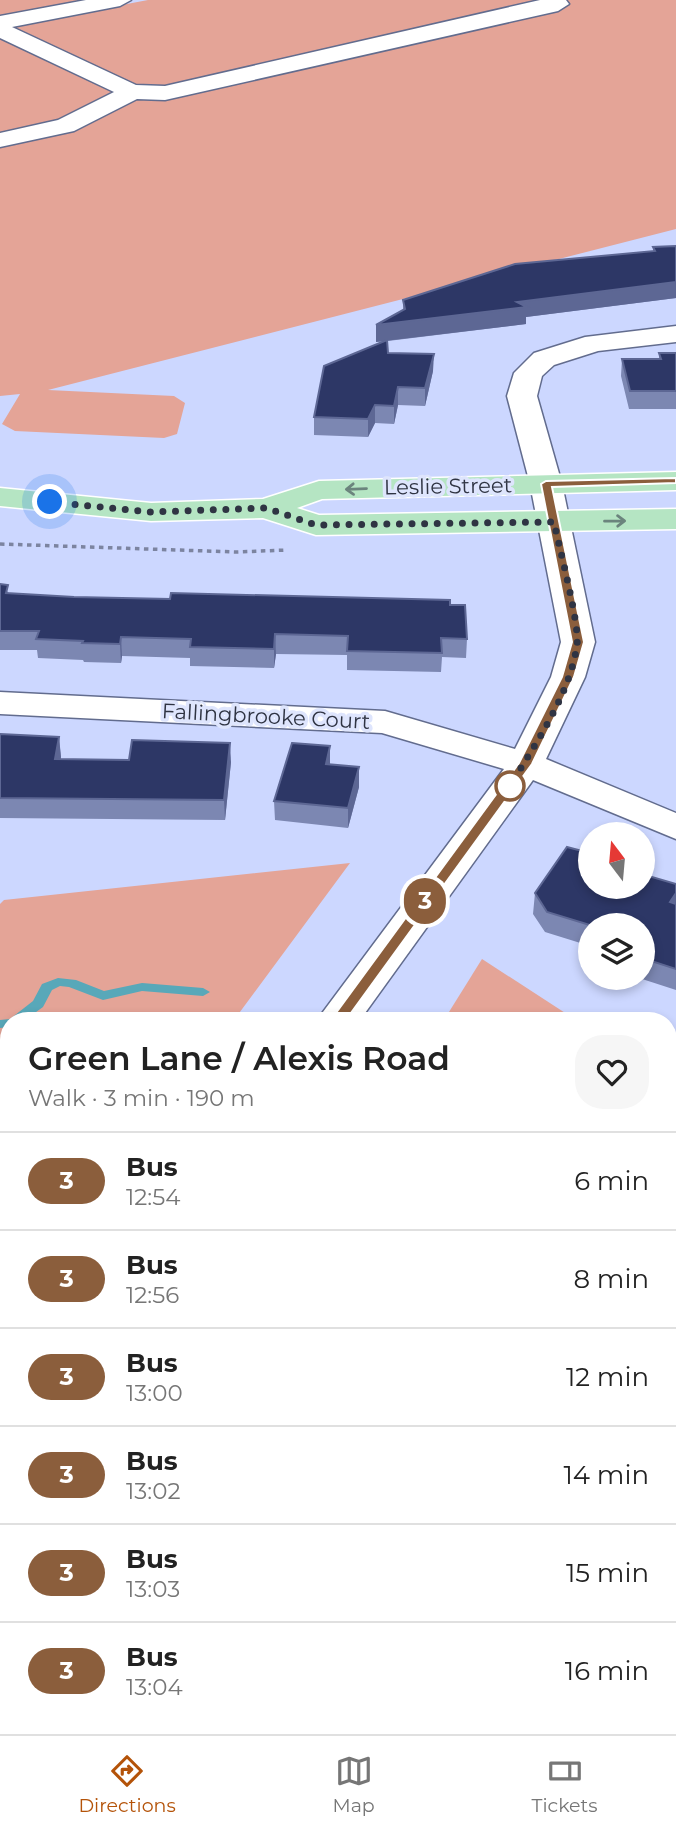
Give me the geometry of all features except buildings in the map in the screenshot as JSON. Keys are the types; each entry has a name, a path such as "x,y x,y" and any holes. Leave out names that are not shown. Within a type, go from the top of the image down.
{"main road":[{"name":"Leslie Street","path":"0,497 151,512 266,508 319,490 676,481"},
{"name":"Leslie Street","path":"266,508 316,525 676,519"}],"street":[{"path":"0,23 120,0"},
{"path":"0,30 133,92 165,93 558,4 551,0"},
{"path":"0,140 65,125 133,92"},
{"path":"344,1012 526,764 568,677 578,642 546,484 522,396 528,373 544,359 595,343 676,334"},
{"name":"Fallingbrooke Court","path":"0,703 385,722 526,764 676,828"}],"path":[{"path":"0,544 236,552 289,550"}],"shaded area":[{"path":"0,0 89,0 0,18"},
{"path":"148,0 676,0 676,229 48,390 174,396 185,403 177,434 164,438 15,431 2,424 20,394 0,396 0,28"},
{"path":"350,863 240,1012 0,1012 0,904 4,900"},
{"path":"482,959 564,1012 449,1012"}],"waterway":[{"path":"27,1012 38,1004 47,987 58,982 71,983 103,996 142,987 203,992"}],"bus line":[{"name":"3","path":"344,1012 526,764 568,677 578,642 546,484 676,481"}],"route":[{"path":"50,502 151,512 266,508 316,525 554,522 578,642 568,677 526,764 510,786"}]}
